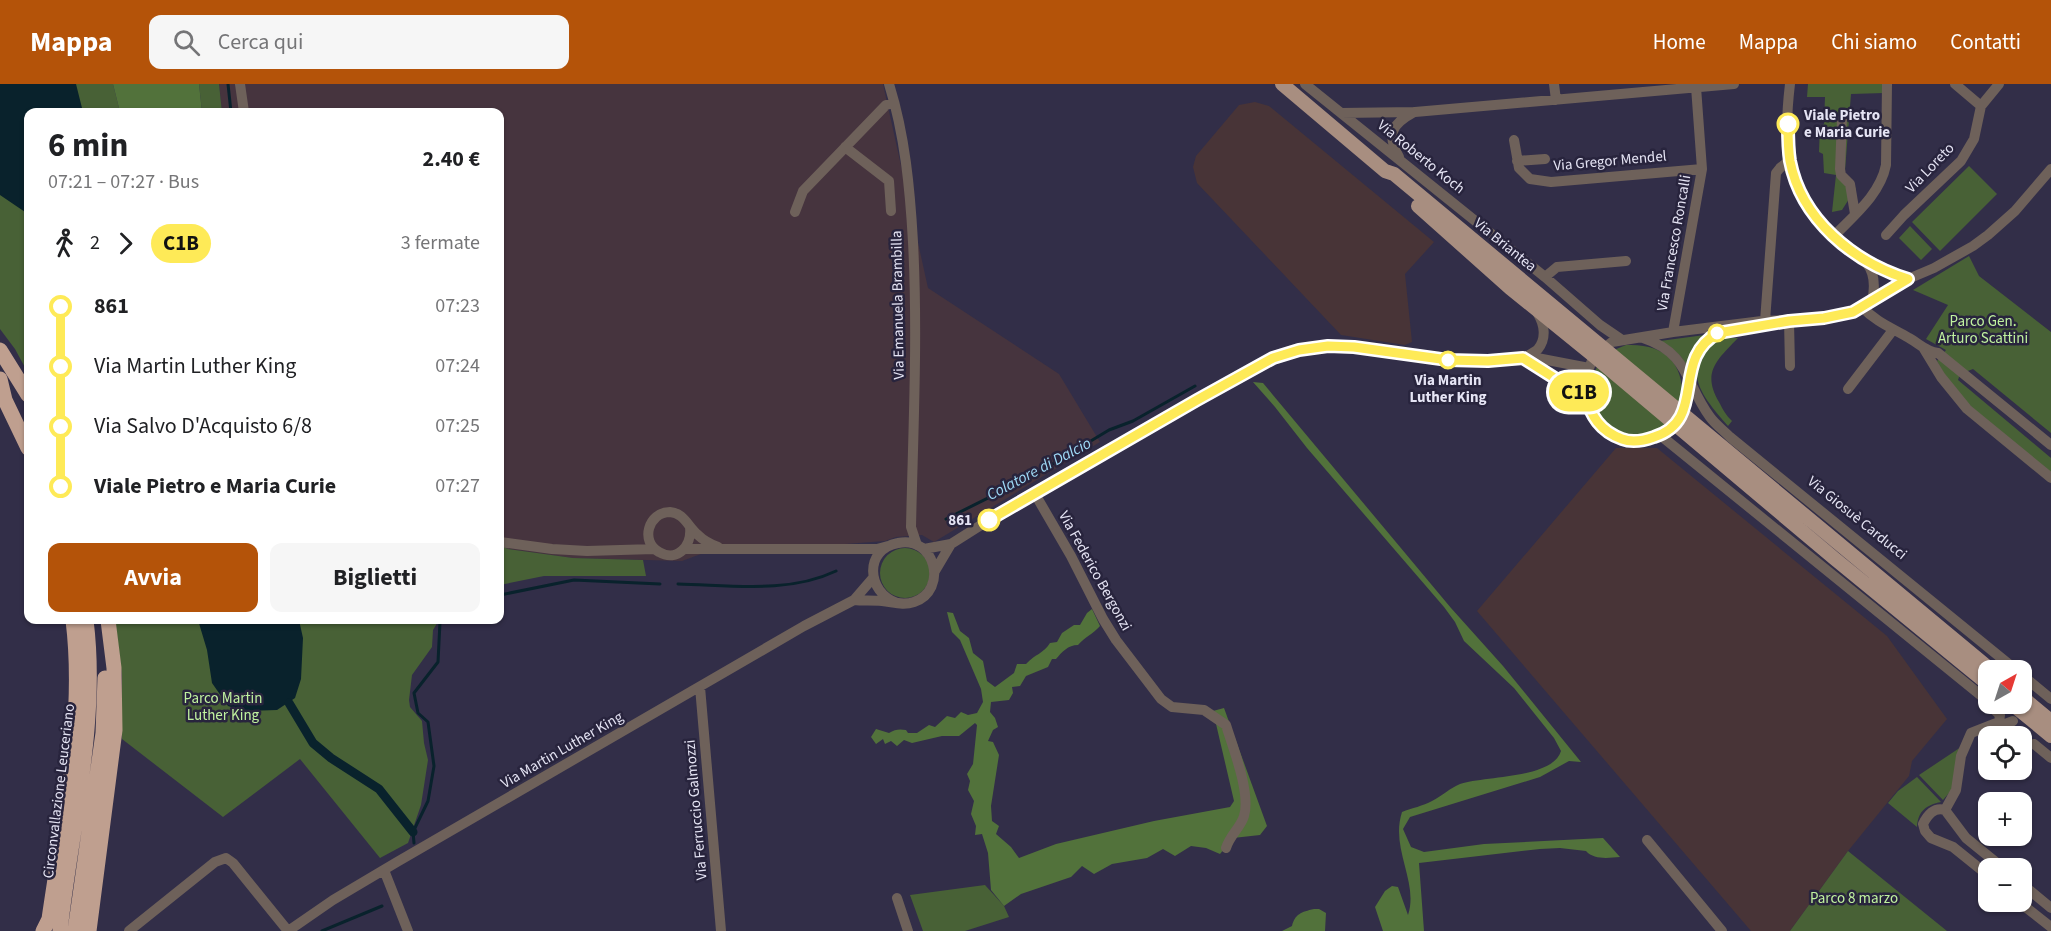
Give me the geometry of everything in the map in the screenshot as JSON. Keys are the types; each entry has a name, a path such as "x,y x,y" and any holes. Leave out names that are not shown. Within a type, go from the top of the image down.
{"highway":[{"path":"0,350 24,389"},
{"path":"0,379 24,420"},
{"path":"0,379 5,400 24,440"},
{"path":"43,931 49,919 74,738 77,650 74,624"},
{"name":"Circonvallazione Leuceriano","path":"72,929 87,730 89,682 86,624"},
{"path":"72,929 103,733 105,667 102,624"},
{"path":"72,929 115,730 114,668 108,624"}],"main road":[{"name":"Via Briantea","path":"1282,84 1385,171 1394,174 1596,357"},
{"name":"Via Briantea","path":"1385,171 1387,180 1596,357"},
{"name":"Via Giosuè Carducci","path":"1596,357 1679,419 1979,660"},
{"name":"Via Giosuè Carducci","path":"1679,419 1740,478 1978,676"},
{"path":"2032,705 2051,721"},
{"name":"Via Giosuè Carducci","path":"2018,714 2020,718 2051,736"}],"street":[{"path":"240,84 243,108"},
{"name":"Via Emanuela Brambilla","path":"889,84 903,139 911,204 916,293 911,527 920,547"},
{"name":"Via Roberto Koch","path":"1305,84 1545,277 1600,325 1622,340"},
{"path":"1554,84 1556,100"},
{"path":"1341,112 1415,112 1734,84"},
{"path":"1790,84 1788,118 1790,160 1799,189 1816,218 1833,237 1864,260 1879,269 1908,279"},
{"path":"1833,237 1866,203 1884,175 1887,84"},
{"path":"1955,84 1981,106"},
{"name":"Via Loreto","path":"1886,235 1961,161 1974,139 1981,106 1999,84"},
{"name":"Via Francesco Roncalli","path":"1673,332 1702,169 1701,86"},
{"path":"795,212 802,191 886,105 894,103"},
{"path":"1401,160 1394,148 1392,134 1398,122 1415,112"},
{"path":"1842,119 1840,169 1841,175 1850,184 1855,214"},
{"path":"1514,140 1517,161 1545,159"},
{"path":"845,147 889,181 891,212"},
{"path":"1765,321 1776,173 1790,160"},
{"name":"Via Gregor Mendel","path":"1517,161 1519,168 1530,179 1551,182 1702,169"},
{"path":"1789,321 1765,321 1612,342 1596,357 1586,378 1585,395 1588,408 1596,422 1609,434 1625,440 1643,441 1660,435 1679,419 1687,403 1690,367 1700,348 1714,335 1853,312 1988,235 2015,211 2051,169"},
{"path":"1864,260 1870,267 1875,289 1867,304 1871,316 1924,349 1941,377 1967,409 2051,478"},
{"path":"1545,277 1557,267 1626,261"},
{"name":"Via Briantea","path":"1523,358 1538,349 1543,336 1544,324 1533,306"},
{"path":"1789,321 1790,366"},
{"path":"1848,389 1893,330"},
{"name":"Via Giosuè Carducci","path":"1642,338 1656,342 1669,351 1681,364 1711,418 1730,437 2004,660"},
{"path":"920,547 951,544 1265,363 1299,350 1328,346 1354,347 1448,360 1488,361 1523,358 1585,395"},
{"path":"1924,349 1938,353 2051,445"},
{"name":"Via Giosuè Carducci","path":"1523,358 1566,362 1596,357"},
{"name":"Via Giosuè Carducci","path":"1660,435 1978,694"},
{"name":"Via Giosuè Carducci","path":"1740,478 1755,512"},
{"name":"Via Federico Bergonzi","path":"1035,494 1071,556 1103,619 1116,640 1161,699 1172,707 1204,710 1226,725 1246,804 1244,818 1230,837 1226,848"},
{"path":"676,513 687,521 691,534 685,549 678,554 669,555 661,554 654,549 648,536 648,528 653,520 661,514 676,513"},
{"path":"690,527 707,543 721,549"},
{"path":"897,603 883,596 876,588 873,578 874,566 879,554 911,527"},
{"path":"685,549 877,549 910,542 920,547 930,557 935,571"},
{"path":"504,543 587,551 654,549"},
{"path":"854,600 911,603 925,596 933,585 935,571 951,544"},
{"path":"852,549 874,566"},
{"name":"Via Martin Luther King","path":"288,931 333,900 384,870 854,600 873,578"},
{"path":"2032,683 2051,699"},
{"name":"Via Ferruccio Galmozzi","path":"700,687 722,931"},
{"path":"1945,810 1956,790 1961,756 1971,733 1999,722 2000,715 1972,689"},
{"name":"Via Giosuè Carducci","path":"2012,714 2020,718"},
{"path":"1969,737 2020,718"},
{"path":"2034,744 2051,758"},
{"path":"1978,867 1953,847 1936,841 1928,835 1923,824 1931,812 1945,810 1966,838 1991,858"},
{"path":"1647,840 1722,931"},
{"path":"129,931 215,862 226,858 233,863 288,931"},
{"path":"384,870 408,931"},
{"path":"2032,892 2051,908"},
{"path":"897,898 908,931"},
{"path":"2032,912 2051,927"}],"shaded area":[{"path":"219,84 883,84 928,288 1059,374 1100,442 934,542 922,535 896,537 885,541 819,546 720,547 682,561 573,558 508,549 504,547 504,108 222,108"},
{"path":"1255,102 1269,106 1434,242 1405,274 1412,342 1405,345 1341,335 1197,183 1193,167 1196,156 1239,105"},
{"path":"1616,448 1657,448 1887,636 1947,719 1912,761 1909,776 1848,851 1790,931 1751,931 1477,611"}],"green space":[{"path":"0,84 113,84 119,108 24,108 24,366 0,329"},
{"path":"113,84 199,84 202,108 119,108"},
{"path":"199,84 219,84 222,108 202,108"},
{"path":"1808,84 1890,84 1884,93 1851,94 1844,183 1856,188 1842,210 1832,212 1836,175 1824,173 1823,154 1819,152 1820,126 1824,124 1825,97 1807,97"},
{"path":"1969,166 1997,194 1940,251 1912,222"},
{"path":"1910,226 1932,249 1921,260 1899,238"},
{"name":"Parco Gen. Arturo Scattini","path":"1969,256 1979,276 2051,332 2051,433 1973,369 1960,374 1958,380 2051,458 2051,473 1988,423 1959,394 1937,361 1946,350 1926,339 1948,305 1913,290"},
{"path":"1712,334 1687,368 1679,355 1660,341"},
{"path":"1738,338 1718,360 1712,374 1712,382 1720,405 1732,421 1728,426 1702,392 1697,372 1698,363 1706,350 1719,340"},
{"path":"1626,345 1653,348 1672,360 1681,380 1682,407 1614,350"},
{"path":"1597,367 1668,426 1652,435 1637,438 1624,436 1609,428 1597,415 1591,398 1590,386"},
{"path":"1253,382 1263,383 1451,608 1503,666 1581,762 1569,761 1540,777 1410,817 1403,829 1411,847 1424,852 1484,844 1603,838 1620,857 1597,857 1586,851 1560,848 1419,863 1424,931 1383,931 1375,907 1385,891 1392,886 1398,887 1408,915 1410,903 1408,878 1399,839 1402,812 1429,803 1460,784 1532,772 1555,760 1561,751 1554,738 1514,688 1464,641 1455,622 1444,607"},
{"path":"504,547 573,558 643,560 646,576 544,576 504,584"},
{"path":"905,548 914,550 925,559 930,573 928,582 919,593 905,598 896,596 885,587 880,573 882,564 891,553"},
{"path":"1092,609 1100,626 1097,629 1078,645 1068,648 1056,659 1052,659 1048,667 1026,676 1020,686 1012,687 1013,693 1009,700 991,702 990,712 998,727 993,730 988,741 993,742 999,755 991,806 992,821 999,826 996,834 1011,847 1019,858 1056,844 1154,821 1230,807 1234,801 1213,711 1224,708 1267,826 1260,835 1233,838 1220,854 1206,848 1191,846 1175,856 1163,849 1147,858 1112,864 1094,874 1082,866 1071,877 1021,894 1004,906 991,890 988,853 982,834 975,835 976,826 971,814 974,801 968,790 970,781 967,774 973,764 977,725 975,723 959,736 942,736 912,743 904,740 897,746 891,741 885,744 883,739 876,744 871,737 876,729 889,733 900,729 908,733 917,733 929,725 935,727 947,716 955,718 961,712 968,715 977,713 983,702 981,689 960,640 952,632 947,612 953,613 960,631 969,638 973,653 983,661 987,681 995,687 1014,673 1017,664 1026,664 1045,650 1050,643 1057,642 1062,633 1074,625 1080,625"},
{"name":"Parco Martin Luther King","path":"116,624 437,624 433,630 432,647 412,675 410,707 422,721 428,760 421,805 408,843 380,858 300,759 223,817 122,739 122,676"},
{"path":"1961,747 1954,787 1943,800 1919,775"},
{"path":"1917,777 1941,802 1931,805 1921,813 1917,827 1888,803 1898,791"},
{"name":"Parco 8 marzo","path":"1848,851 1947,931 1790,931"},
{"path":"985,885 1004,906 1009,917 965,931 923,931 910,895"},
{"path":"1314,909 1326,913 1325,931 1282,931 1292,926 1299,914"}],"water":[{"path":"0,84 76,84 82,108 24,108 24,211 0,195"},
{"path":"199,624 300,624 303,638 301,679 295,698 277,710 243,711 228,706 212,683 207,650"}],"waterway":[{"path":"228,84 231,108"},
{"name":"Colatore di Dalcio","path":"946,519 1036,474 1109,430 1133,421 1195,386"},
{"name":"Colatore di Dalcio","path":"678,584 779,585 798,583 836,571"},
{"name":"Colatore di Dalcio","path":"504,594 574,580 660,584"},
{"name":"Colatore di Dalcio","path":"414,843 413,832 428,801 434,766 428,722 418,713 414,693 438,662 440,624"},
{"path":"289,703 313,743 331,758 379,789 413,832"},
{"name":"Colatore di Dalcio","path":"322,931 382,906"}],"bus line":[{"name":"C1B","path":"989,520 1273,358 1299,350 1328,346 1354,347 1448,360 1488,361 1523,358 1558,381 1585,395 1588,408 1596,422 1609,434 1625,440 1643,441 1660,435 1675,424 1683,414 1687,403 1690,367 1700,348 1714,335 1853,312 1908,279 1879,269 1864,260 1833,237 1816,218 1793,174 1788,147 1788,124"}],"place":[{"name":"Viale Pietro e Maria Curie","path":"1788,124"},
{"name":"Via Martin Luther King","path":"1448,360"},
{"name":"861","path":"989,520"}]}
